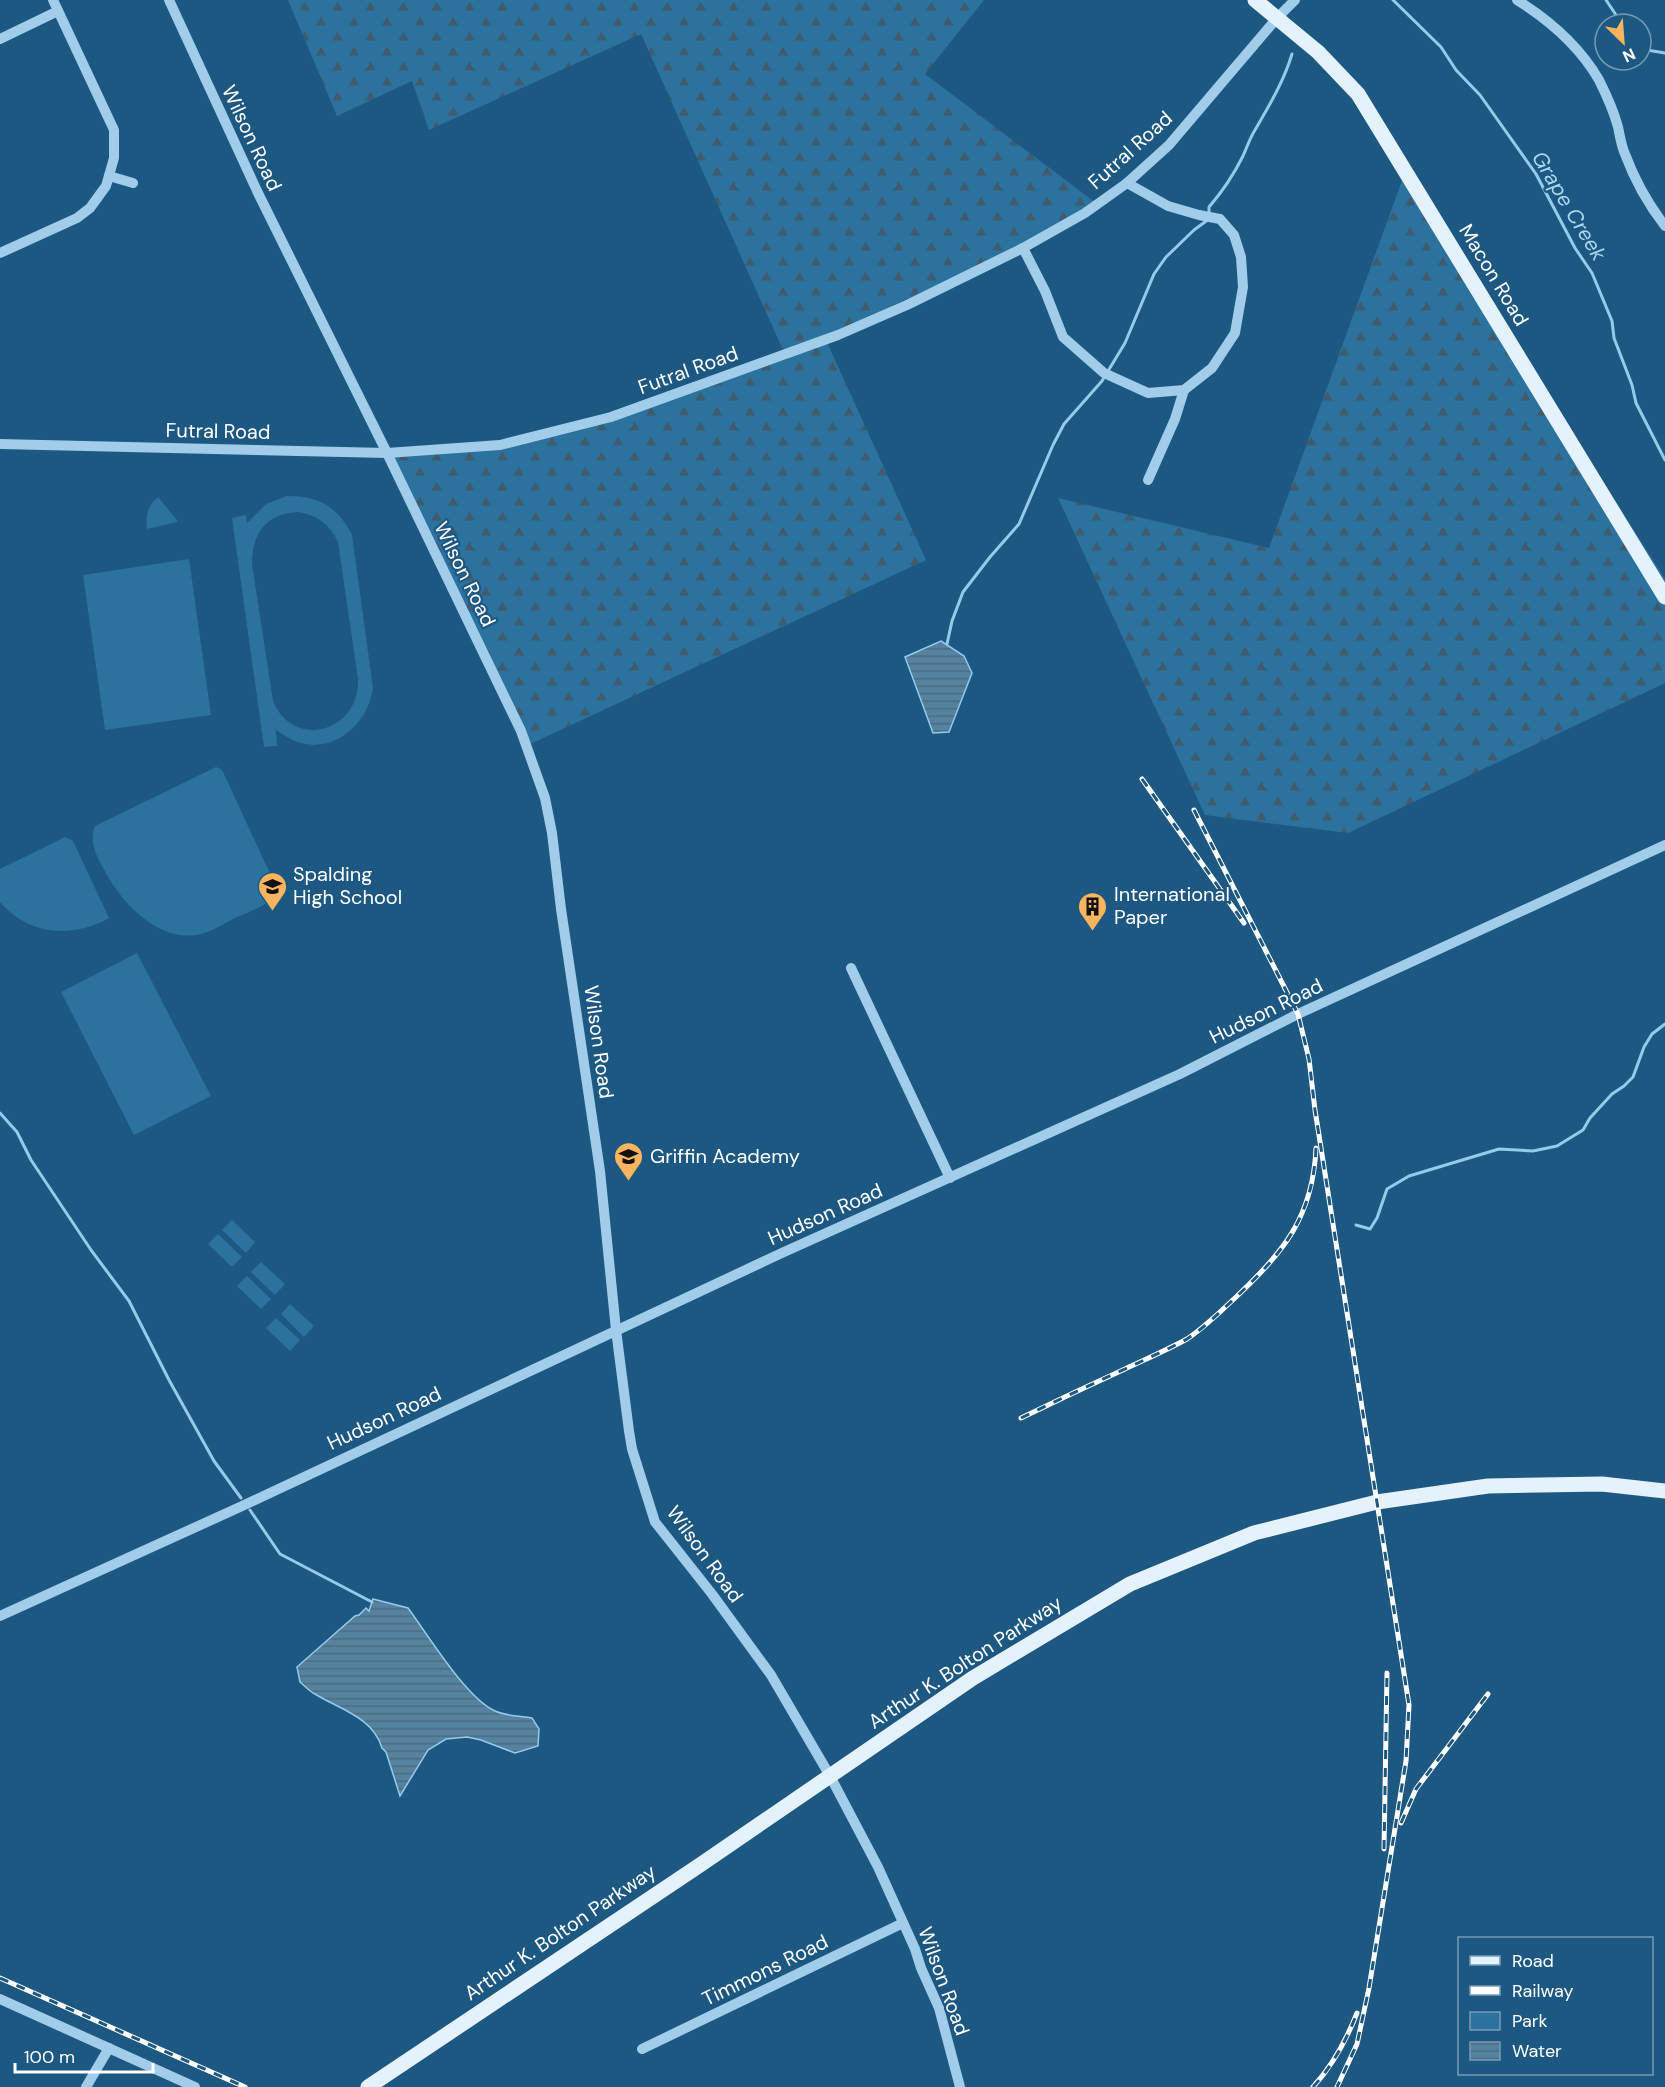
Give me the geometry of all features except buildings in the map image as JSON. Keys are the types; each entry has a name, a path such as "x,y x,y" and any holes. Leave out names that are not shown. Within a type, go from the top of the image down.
{"main road":[{"name":"Macon Road","path":"1255,0 1318,52 1358,94 1665,597"},
{"name":"Arthur K. Bolton Parkway","path":"368,2087 987,1669 1130,1584 1254,1533 1377,1502 1488,1486 1602,1484 1665,1491"}],"street":[{"path":"0,254 77,218 90,208 106,186 114,158 114,130 53,0"},
{"name":"Wilson Road","path":"169,0 258,193 521,731 545,798 552,833 600,1171 616,1330 632,1449 655,1522 712,1594 771,1676 830,1776 878,1867 939,2008 960,2087"},
{"name":"Futral Road","path":"0,444 387,453 500,445 606,419 838,335 907,305 1023,248 1085,213 1127,183 1169,145 1295,0"},
{"path":"1517,0 1533,10 1563,36 1599,80 1634,175 1644,197 1665,226"},
{"path":"0,39 58,11"},
{"path":"109,176 133,183"},
{"path":"1023,248 1045,291 1063,337 1104,373 1149,393 1184,390 1212,368 1234,333 1243,287 1242,257 1234,234 1220,219 1168,206 1127,183"},
{"path":"1148,480 1175,419 1184,390"},
{"name":"Hudson Road","path":"0,1616 240,1507 616,1330 1180,1074 1298,1014 1665,845"},
{"path":"851,968 950,1178"},
{"name":"Timmons Road","path":"642,2049 903,1923"},
{"path":"0,1999 195,2087"},
{"path":"86,2087 109,2048"}],"green space":[{"path":"288,0 984,0 925,74 1096,203 1083,215 825,338 926,560 526,746 394,456 511,446 787,359 641,34 429,130 412,81 337,116"},
{"path":"1408,164 1540,383 1665,579 1665,683 1348,833 1205,815 1058,498 1269,548"},
{"path":"287,496 318,501 340,517 352,535 373,688 365,713 358,723 349,732 327,743 314,745 301,743 276,730 277,746 264,747 232,518 246,515 247,523 266,504","holes":["305,513 327,525 338,542 358,679 356,697 348,712 337,723 324,729 309,730 295,726 282,716 273,701 252,564 258,534 269,521 287,514"]},
{"path":"158,497 177,522 147,529 148,511"},
{"path":"189,559 211,715 105,730 83,575"},
{"path":"216,767 224,774 279,893 258,908 205,933 186,936 172,933 158,928 145,919 122,897 97,856 93,845 93,832 95,826"},
{"path":"65,837 73,841 109,918 95,925 66,931 37,927 11,913 0,902 0,869"},
{"path":"137,953 211,1096 134,1135 61,992"},
{"path":"232,1220 255,1242 246,1253 222,1230"},
{"path":"218,1234 242,1257 232,1267 208,1244"},
{"path":"261,1262 285,1284 275,1295 251,1272"},
{"path":"247,1276 271,1299 261,1309 237,1286"},
{"path":"290,1304 314,1326 304,1337 281,1314"},
{"path":"276,1318 300,1340 290,1351 266,1328"}],"water":[{"path":"941,641 964,656 972,673 949,732 933,733 905,657"},
{"path":"373,1599 408,1608 460,1680 484,1704 499,1713 532,1718 539,1729 538,1746 515,1753 467,1737 446,1739 428,1750 400,1796 386,1752 378,1737 363,1721 309,1690 300,1682 297,1667 355,1616 366,1608 369,1611"}],"waterway":[{"name":"Grape Creek","path":"1393,0 1441,47 1456,70 1480,95 1536,174 1575,248 1592,273 1612,321 1614,338 1632,385 1636,403 1665,460"},
{"path":"1606,0 1614,12"},
{"path":"1653,51 1665,53"},
{"path":"947,644 952,621 963,592 1019,524 1064,424 1102,381 1125,343 1154,274 1166,257 1209,219 1209,207 1232,176 1271,103 1292,54"},
{"path":"1356,1225 1370,1229 1377,1218 1387,1189 1409,1176 1499,1149 1533,1151 1557,1146 1583,1130 1590,1118 1612,1094 1633,1077 1644,1047 1652,1034 1665,1024"},
{"path":"0,1113 17,1132 31,1160 91,1250 129,1301 214,1461 241,1498"},
{"path":"250,1510 280,1554 372,1602"}],"railway":[{"path":"1142,779 1244,923"},
{"path":"1194,810 1298,1014 1309,1059 1315,1110 1409,1705 1406,1761 1369,1988 1357,2044 1337,2087"},
{"path":"1021,1418 1187,1339 1218,1314 1268,1265 1292,1232 1309,1194 1316,1148"},
{"path":"1384,1849 1387,1673"},
{"path":"1401,1823 1416,1789 1488,1694"},
{"path":"0,1978 245,2087"},
{"path":"1313,2087 1338,2052 1357,2013"}],"place":[{"name":"Spalding High School","path":"272,912"},
{"name":"International Paper","path":"1093,932"},
{"name":"Griffin Academy","path":"629,1182"}]}
